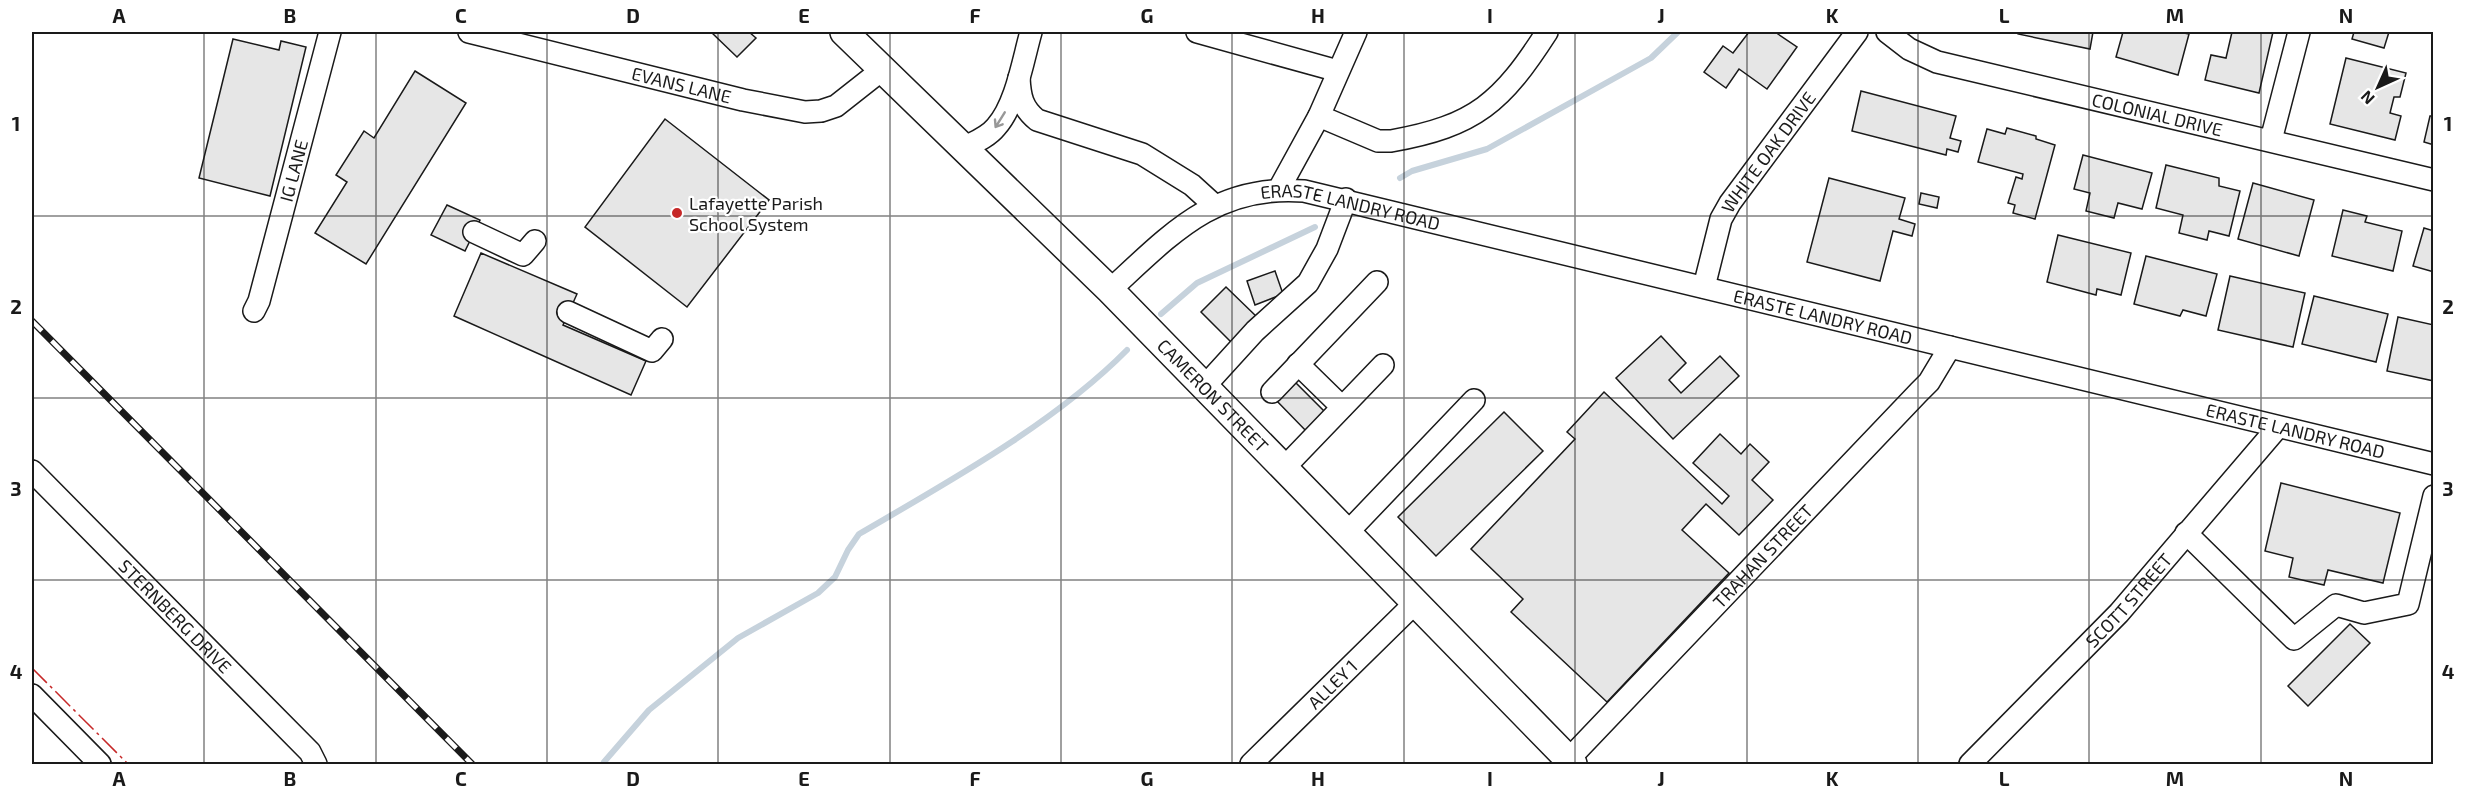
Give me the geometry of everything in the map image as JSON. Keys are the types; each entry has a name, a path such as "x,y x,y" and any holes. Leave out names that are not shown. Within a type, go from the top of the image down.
{"main road":[{"name":"CAMERON STREET","path":"844,32 1110,290 1414,604 1571,762"}],"street":[{"name":"IG LANE","path":"254,311 330,32"},
{"name":"EVANS LANE","path":"469,32 743,100 805,112 821,111 836,105 883,69"},
{"path":"964,147 983,138 997,126 1019,78 1031,32"},
{"path":"1197,32 1338,71"},
{"path":"1280,189 1319,116 1356,32"},
{"path":"1319,116 1378,141 1391,141 1468,120 1513,82 1546,32"},
{"name":"WHITE OAK DRIVE","path":"1704,287 1721,219 1730,202 1857,32"},
{"name":"COLONIAL DRIVE","path":"1887,32 1909,49 1937,62 2433,180"},
{"path":"2271,140 2299,32"},
{"path":"1019,78 1020,98 1030,114 1037,120 1142,154 1192,185 1214,205"},
{"name":"ERASTE LANDRY ROAD","path":"1110,290 1156,248 1214,205 1247,193 1280,189 1304,191 1346,199 2433,464"},
{"path":"1204,387 1255,332 1308,283 1327,249 1346,199"},
{"path":"474,232 523,255 535,241"},
{"path":"1272,392 1377,282"},
{"path":"568,312 652,351 662,339"},
{"name":"TRAHAN STREET","path":"1571,762 1924,387 1950,346"},
{"path":"1298,364 1342,407"},
{"path":"1283,469 1383,364"},
{"path":"1346,534 1474,400"},
{"name":"SCOTT STREET","path":"1970,765 2119,613 2278,427"},
{"name":"STERNBERG DRIVE","path":"32,471 310,752 316,765"},
{"path":"2187,533 2294,639 2336,604 2364,614 2408,604 2433,496"},
{"name":"ALLEY 1","path":"1251,765 1414,604"},
{"path":"35,704 100,765"}],"building":[{"path":"711,32 749,32 756,38 737,57"},
{"path":"1749,32 1775,32 1797,47 1767,89 1739,69 1726,88 1704,72 1723,46 1733,53"},
{"path":"2018,32 2093,32 2090,49 2018,34"},
{"path":"2123,32 2189,34 2178,75 2116,57"},
{"path":"2232,32 2273,32 2259,93 2205,80 2211,55 2226,58"},
{"path":"2354,32 2389,32 2384,48 2352,39"},
{"path":"233,39 279,50 281,41 306,47 270,196 199,178"},
{"path":"2346,58 2406,73 2400,97 2394,97 2390,113 2401,116 2395,140 2330,124"},
{"path":"415,71 466,103 366,264 315,233 347,182 336,175 364,131 374,138"},
{"path":"1861,91 1956,116 1950,138 1961,141 1958,152 1947,149 1946,155 1852,131"},
{"path":"2430,116 2434,116 2434,145 2424,142"},
{"name":"Lafayette Parish School System","path":"665,119 769,200 687,307 585,227"},
{"path":"2007,128 2036,136 2036,139 2055,145 2035,219 2013,213 2015,205 2008,203 2016,177 2022,179 2023,174 1978,162 1987,129 2005,134"},
{"path":"2083,155 2152,173 2142,209 2118,203 2114,218 2086,211 2090,193 2074,189"},
{"path":"2166,165 2219,178 2219,186 2240,191 2229,236 2209,231 2207,240 2179,233 2183,215 2156,208"},
{"path":"1829,178 1905,198 1899,219 1915,224 1912,236 1893,231 1880,281 1807,262"},
{"path":"2253,183 2314,200 2299,256 2238,239"},
{"path":"1921,193 1939,197 1937,208 1919,204"},
{"path":"447,205 480,220 465,251 431,235"},
{"path":"2343,210 2367,216 2365,222 2402,231 2393,271 2332,256"},
{"path":"2424,228 2434,231 2434,272 2413,266"},
{"path":"2058,235 2131,253 2121,295 2097,289 2096,295 2047,282"},
{"path":"481,253 577,294 563,325 646,361 631,395 454,316"},
{"path":"2146,256 2217,274 2206,316 2183,310 2180,316 2134,304"},
{"path":"1275,271 1283,294 1255,305 1247,281"},
{"path":"2230,276 2305,293 2293,347 2218,330"},
{"path":"1226,287 1258,318 1233,344 1201,312"},
{"path":"2314,296 2388,314 2376,362 2302,344"},
{"path":"2398,317 2434,325 2434,381 2387,371"},
{"path":"1661,336 1686,363 1669,380 1681,393 1720,356 1739,376 1673,439 1616,378"},
{"path":"1293,380 1327,414 1308,433 1274,398"},
{"path":"1604,392 1722,504 1729,496 1693,463 1720,434 1741,454 1750,444 1769,462 1752,480 1773,500 1739,535 1706,504 1682,530 1729,573 1607,702 1511,612 1523,599 1471,549 1575,439 1567,432"},
{"path":"1504,412 1543,451 1436,556 1398,517"},
{"path":"2281,483 2400,513 2383,583 2328,570 2324,585 2289,577 2293,558 2265,551"},
{"path":"2350,624 2370,643 2308,706 2288,686"}],"waterway":[{"path":"1400,178 1412,171 1487,149 1651,58 1678,32"},
{"path":"1161,314 1197,283 1315,227"},
{"path":"604,762 649,710 738,638 818,593 835,577 848,550 859,534 964,472 1034,427 1098,377 1127,350"}],"railway":[{"path":"32,321 472,764"}],"power":[{"path":"32,668 128,764"}],"place":[{"name":"Lafayette Parish School System","path":"677,213"}]}
